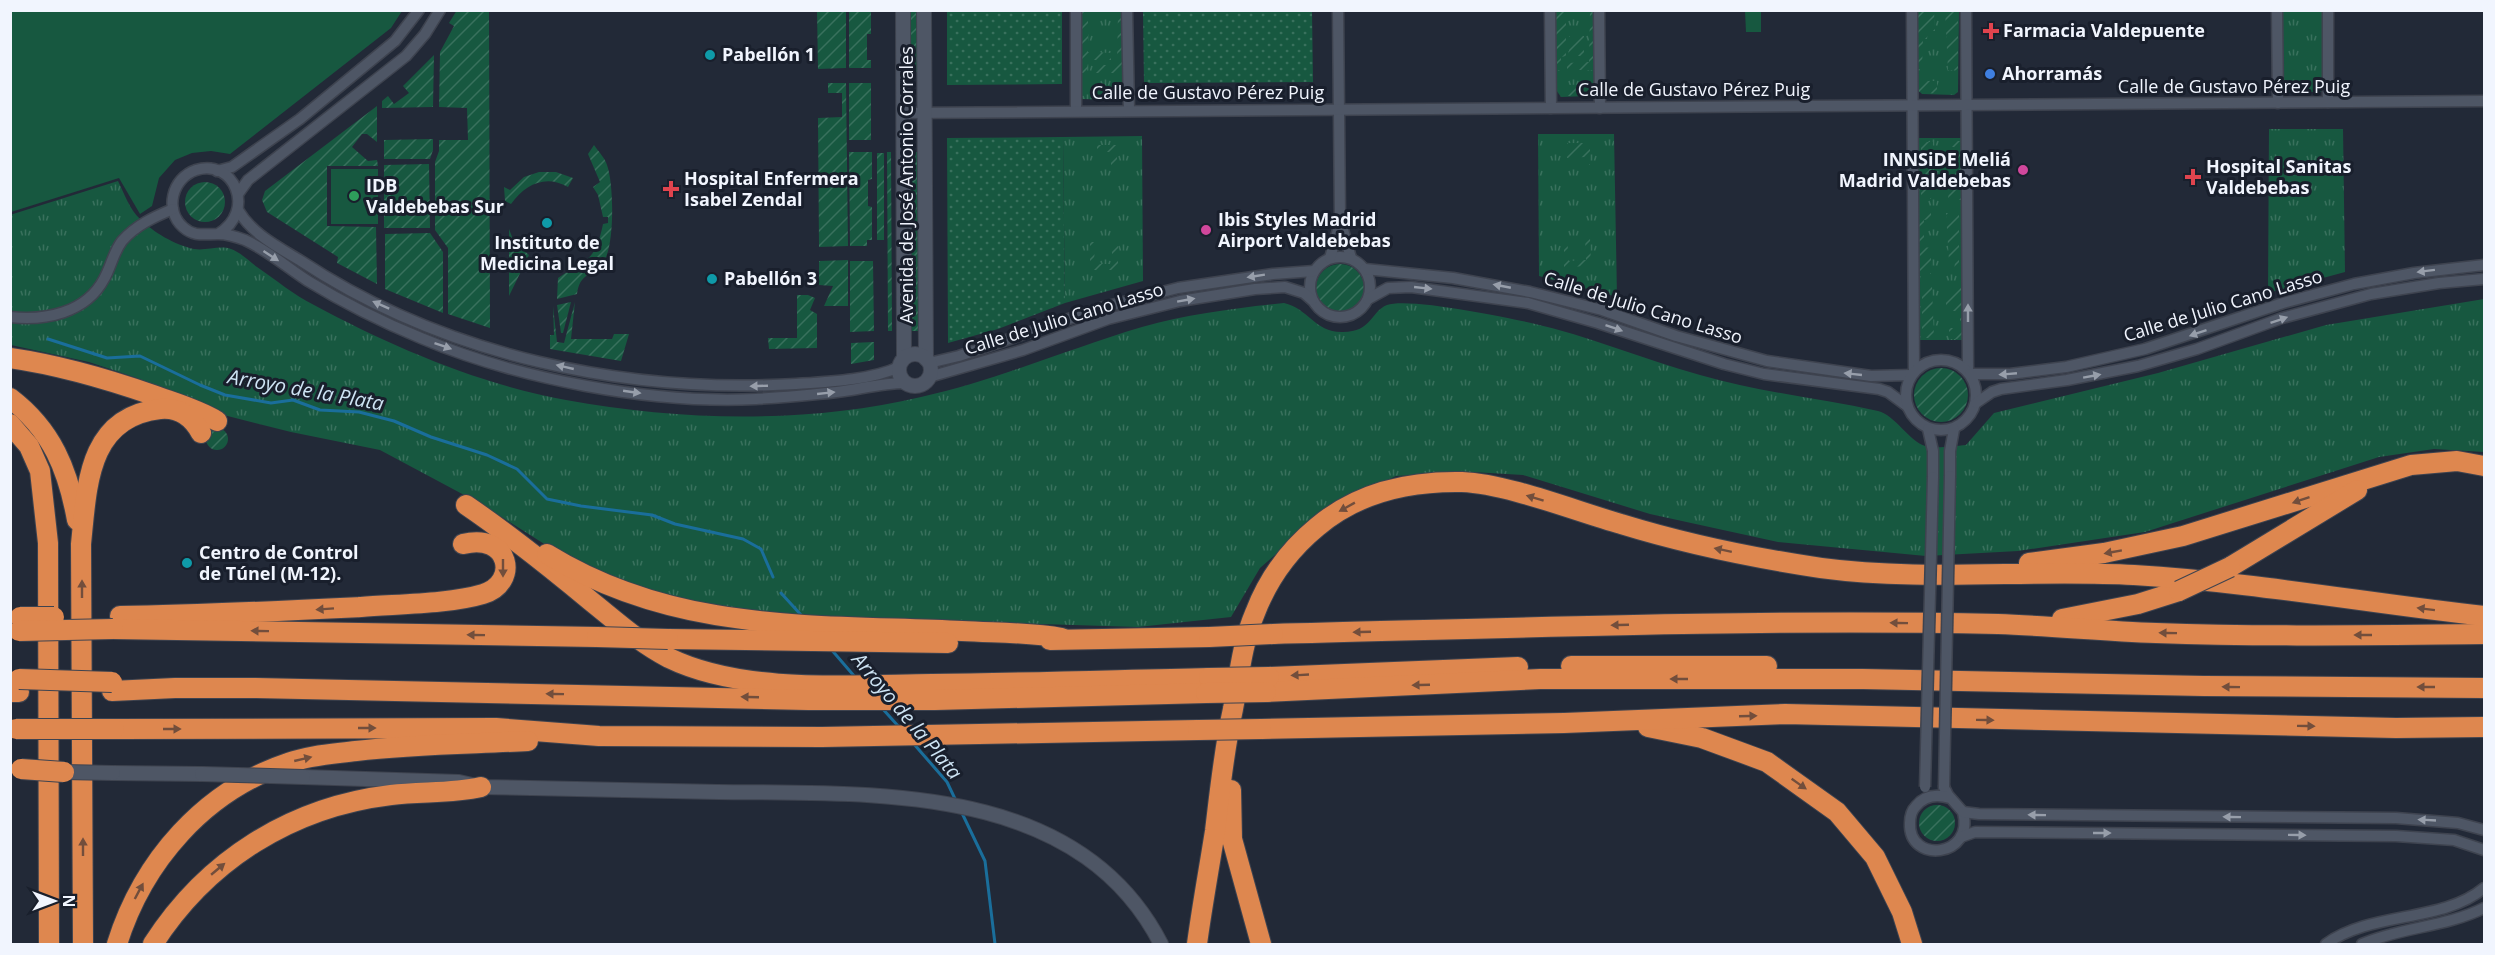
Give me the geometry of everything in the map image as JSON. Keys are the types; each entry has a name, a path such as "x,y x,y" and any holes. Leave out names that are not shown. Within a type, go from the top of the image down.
{"highway":[{"path":"10,358 51,365 105,379 199,411 217,421"},
{"path":"10,398 35,421 60,459 69,481 81,544"},
{"path":"83,945 81,544 86,494 93,461 101,443 113,429 134,416 173,409 189,416 201,433"},
{"path":"10,424 29,446 40,471 48,543 50,945"},
{"path":"1780,560 1865,566 1972,568 2065,559 2145,545 2217,527 2356,480 2410,465 2441,461 2482,465"},
{"path":"2000,624 2093,615 2179,591 2230,567 2343,497 2373,483 2411,471 2482,465"},
{"path":"1197,945 1226,742 1254,615 1271,579 1290,552 1318,526 1344,508 1379,492 1409,484 1466,482 1514,492 1658,535 1780,560 1864,572 1971,576 2129,575 2215,581 2271,586 2385,604 2484,616"},
{"path":"466,505 500,528 629,632 667,657 702,671 808,692 914,684 1208,686"},
{"path":"500,528 578,571 633,594 693,612 864,635"},
{"path":"15,624 113,622 372,606 468,597 496,588 505,572 500,552 491,544 482,541 462,544"},
{"path":"113,622 785,642 864,635 1046,635 1062,638 1209,637 1685,623 2000,624 2157,633 2365,636 2484,634"},
{"path":"15,686 808,692 935,700 1208,686 1540,679 1863,679 2028,683 2484,687"},
{"path":"1233,709 1234,743 1230,816 1232,839 1261,945"},
{"path":"117,945 137,895 170,844 199,814 216,801 265,772 290,762 319,755 370,749 599,736 958,735 1564,723 1785,714 2396,728 2484,727"},
{"path":"1564,723 1647,726 1702,738 1767,762 1837,812 1875,857 1902,912 1912,945"},
{"path":"13,730 496,728 599,736"},
{"path":"16,769 64,772"},
{"path":"153,945 170,918 208,878 261,838 287,823 353,801 392,795 459,792 481,787"},
{"path":"1209,945 1214,837"}],"street":[{"path":"217,171 234,184 238,194 238,210 244,220 262,236 316,272 373,302 430,327 492,348 610,376 650,381 755,386 877,374 918,355 928,366 919,386 905,383 753,399 649,395 581,384 494,362 424,339 367,314 310,282 247,241 218,234 200,235 190,232 176,218 172,199 180,180 197,170 217,171 232,167 306,114 395,41 418,10"},
{"path":"238,194 248,180 406,56 425,34 440,10"},
{"name":"Avenida de José Antonio Corrales","path":"902,363 903,10"},
{"name":"Avenida de José Antonio Corrales","path":"924,10 928,366"},
{"path":"1076,10 1076,110"},
{"path":"1127,10 1129,110"},
{"path":"1338,10 1340,219 1330,258 1314,271 1311,280 1312,300 1318,308 1336,317 1355,314 1368,299 1371,289 1365,269 1351,258 1340,219"},
{"path":"1550,10 1551,108"},
{"path":"1599,10 1600,108"},
{"path":"1912,10 1913,373"},
{"path":"1966,10 1969,373"},
{"path":"2277,10 2278,103"},
{"path":"2328,10 2328,102"},
{"name":"Calle de Gustavo Pérez Puig","path":"903,113 2484,101"},
{"path":"10,317 30,319 50,316 79,305 98,288 121,242 143,223 173,209"},
{"path":"218,234 227,228 238,210"},
{"path":"1330,258 1351,258"},
{"name":"Calle de Julio Cano Lasso","path":"1969,373 2010,374 2066,367 2145,349 2283,303 2354,284 2414,273 2484,265"},
{"name":"Calle de Julio Cano Lasso","path":"1365,269 1453,278 1530,291 1602,310 1676,336 1767,361 1871,376 1913,373"},
{"name":"Calle de Julio Cano Lasso","path":"928,366 1104,307 1178,288 1273,274 1314,271"},
{"name":"Calle de Julio Cano Lasso","path":"1976,403 2001,389 2067,381 2155,362 2282,318 2371,294 2439,282 2484,279"},
{"name":"Calle de Julio Cano Lasso","path":"928,366 1023,350 1108,319 1180,301 1255,289 1286,287 1304,293 1312,300"},
{"name":"Calle de Julio Cano Lasso","path":"1368,299 1388,288 1411,287 1528,303 1598,323 1713,361 1764,374 1879,389 1888,392 1907,406"},
{"path":"1935,360 1947,360 1958,364 1969,373 1975,383 1976,403 1965,421 1954,429 1941,431 1928,429 1912,416 1907,406 1907,385 1913,373 1924,364 1935,360"},
{"path":"902,363 900,376 905,383"},
{"path":"1928,429 1933,452 1933,477 1925,788 1922,800 1911,813 1909,826 1920,845 1927,850 1938,851 1949,848 1961,837 1975,832 2396,836 2454,840 2484,850"},
{"path":"1954,429 1950,451 1944,787 1950,798 1963,812 1965,825 1961,837"},
{"path":"64,772 459,782 481,787 844,795 946,803 991,812 1039,832 1097,866 1130,897 1151,925 1161,945"},
{"path":"1922,800 1936,795 1950,798"},
{"path":"1963,812 2396,818 2458,823 2484,830"},
{"path":"2326,945 2364,927 2455,904 2484,888"},
{"path":"1130,897 1152,945"},
{"path":"2362,945 2377,938 2469,916 2484,908"}],"green space":[{"path":"11,10 402,11 391,28 230,154 211,151 192,153 175,160 159,178 152,206 140,214 119,178 11,212"},
{"path":"457,10 489,11 490,328 448,314 448,248 435,230 435,162 439,151 439,140 468,140 467,108 439,107 440,52 454,26 449,23"},
{"path":"817,11 846,11 846,68 818,69"},
{"path":"849,11 871,11 871,34 867,34 867,60 871,60 871,68 849,68"},
{"path":"908,11 919,11 919,72 909,72"},
{"path":"947,11 1062,11 1062,84 947,85"},
{"path":"1080,11 1123,11 1122,100 1081,99"},
{"path":"1143,11 1312,11 1313,82 1144,83"},
{"path":"1554,11 1597,11 1597,86 1588,96 1561,97 1554,87"},
{"path":"1554,11 1566,11 1566,56 1561,57 1561,70 1555,70"},
{"path":"1590,11 1596,11 1597,70 1567,70 1567,63 1589,62"},
{"path":"1745,11 1761,11 1761,32 1746,32"},
{"path":"1917,11 1959,11 1958,92 1954,95 1922,94 1917,89"},
{"path":"1917,11 1934,11 1935,31 1928,31 1927,39 1923,39 1922,69 1917,69"},
{"path":"1945,11 1958,11 1958,70 1948,70"},
{"path":"2280,11 2324,11 2324,89 2320,92 2285,92 2281,88"},
{"path":"1081,12 1088,12 1088,52 1111,53 1111,60 1088,60 1087,73 1081,73"},
{"path":"1118,12 1124,12 1124,73 1094,73 1094,65 1117,65"},
{"path":"1569,36 1584,36 1584,56 1569,56"},
{"path":"434,55 433,107 382,108 382,101 388,96 394,104 409,93 403,86"},
{"path":"1917,81 1937,81 1937,94 1919,92"},
{"path":"828,83 846,83 848,246 819,247 818,118 842,117 842,93 828,93"},
{"path":"849,83 871,83 871,140 849,140"},
{"path":"1597,84 1587,96 1567,96 1566,85"},
{"path":"1093,87 1123,88 1123,98 1093,99"},
{"path":"377,106 377,142 367,134 362,134 352,147 368,161 377,160 378,166 327,166 327,226 376,227 377,284 337,263 338,257 267,212 262,200 265,191"},
{"path":"2269,129 2343,129 2345,272 2268,293"},
{"path":"1538,134 1614,134 1617,297 1539,276"},
{"path":"1142,136 1143,281 1065,303 1063,137"},
{"path":"1063,137 1065,303 998,329 948,343 947,138"},
{"path":"1918,138 1961,138 1962,340 1919,340"},
{"path":"433,139 430,159 384,159 384,140"},
{"path":"1953,141 1962,141 1961,200 1948,199 1949,190 1945,196 1946,174 1950,174 1951,164 1958,164 1958,147 1952,147"},
{"path":"1921,142 1933,142 1931,199 1921,199"},
{"path":"1567,143 1590,143 1590,165 1586,165 1585,157 1567,158"},
{"path":"594,145 605,160 611,186 610,244 603,263 584,278 577,294 557,299 558,278 593,253 603,224 608,223 608,217 603,217 598,195 593,187 600,182 588,154"},
{"path":"1097,145 1117,145 1117,169 1111,169 1111,152 1097,152"},
{"path":"849,152 872,152 872,179 868,180 868,206 872,207 872,240 867,240 867,246 850,246"},
{"path":"887,152 891,152 892,331 888,331"},
{"path":"909,152 920,152 921,331 911,331"},
{"path":"877,153 884,153 884,240 877,240"},
{"path":"429,164 430,228 384,228 384,165"},
{"name":"IDB Valdebebas Sur","path":"331,169 378,169 378,224 331,224"},
{"path":"539,172 556,172 573,178 568,187 552,181 536,183 523,191 511,204 505,201 504,187 510,190 524,177"},
{"path":"118,181 136,215 151,229 194,249 227,248 234,250 307,301 373,335 437,362 501,385 566,400 610,407 699,415 744,416 833,412 877,406 949,390 1142,327 1195,315 1284,303 1299,310 1325,329 1343,332 1360,329 1382,308 1398,303 1457,309 1531,323 1574,334 1722,381 1878,411 1890,417 1919,443 1929,447 1945,447 1966,445 1994,413 2158,373 2326,325 2484,299 2484,452 2434,449 2379,457 2145,532 2018,551 1926,556 1778,542 1650,514 1523,475 1473,472 1396,476 1328,509 1260,568 1231,617 1138,627 739,615 657,596 568,559 481,504 380,450 291,432 212,412 137,378 89,362 11,345 10,215"},
{"path":"205,182 213,183 219,188 224,194 224,210 219,216 213,221 205,222 197,221 191,216 186,210 185,202 186,194 191,188 197,183"},
{"path":"1919,212 1931,212 1931,219 1924,220 1924,247 1931,248 1931,274 1919,274"},
{"path":"1946,213 1959,213 1959,273 1954,273 1955,261 1949,261"},
{"path":"509,229 514,242 529,255 509,296"},
{"path":"430,233 443,252 443,313 385,289 385,234"},
{"path":"1564,238 1567,238 1569,261 1586,260 1585,238 1590,238 1591,266 1564,267"},
{"path":"1112,240 1118,240 1118,270 1090,270 1090,242 1095,242 1094,264 1112,264"},
{"path":"848,260 848,306 824,306 833,286 819,285 819,261"},
{"path":"850,261 873,261 874,331 850,332"},
{"path":"1340,264 1357,271 1364,288 1357,305 1340,312 1323,305 1316,288 1323,271"},
{"path":"1951,286 1962,286 1962,339 1949,339 1949,328 1960,328 1960,311 1946,311 1946,293 1947,290 1951,293"},
{"path":"1922,287 1932,287 1934,338 1922,338"},
{"path":"797,295 808,295 815,298 810,310 817,314 817,348 769,349 768,338 797,338"},
{"path":"571,302 563,333 561,333 557,305"},
{"path":"575,302 571,339 612,339 614,334 629,334 621,361 550,349 550,335 554,335 553,306 557,342 564,343"},
{"path":"874,342 874,360 851,364 851,343"},
{"path":"1936,368 1946,368 1956,372 1964,380 1968,395 1964,410 1956,418 1946,422 1936,422 1926,418 1918,410 1914,400 1914,390 1918,380 1926,372"},
{"path":"213,428 221,428 228,435 228,443 221,450 213,450 206,443 206,435"},
{"path":"1937,805 1950,810 1955,823 1950,836 1937,841 1924,836 1919,823 1924,810"}],"waterway":[{"name":"Arroyo de la Plata","path":"48,339 107,358 140,356 225,395 271,403 293,400 320,410 359,412 394,421 431,437 487,455 517,469 547,499 652,515 675,524 743,539 761,549 773,577"},
{"name":"Arroyo de la Plata","path":"781,593 802,616"},
{"name":"Arroyo de la Plata","path":"830,648 855,677"},
{"name":"Arroyo de la Plata","path":"881,707 899,727"},
{"name":"Arroyo de la Plata","path":"913,743 947,782 957,803"},
{"name":"Arroyo de la Plata","path":"961,811 985,861 995,944"}],"place":[{"name":"Farmacia Valdepuente","path":"1991,31"},
{"name":"Pabellón 1","path":"710,55"},
{"name":"Ahorramás","path":"1990,74"},
{"name":"INNSiDE Meliá Madrid Valdebebas","path":"2023,170"},
{"name":"Hospital Sanitas Valdebebas","path":"2193,177"},
{"name":"Hospital Enfermera Isabel Zendal","path":"671,189"},
{"name":"IDB Valdebebas Sur","path":"354,196"},
{"name":"Instituto de Medicina Legal","path":"547,223"},
{"name":"Ibis Styles Madrid Airport Valdebebas","path":"1206,230"},
{"name":"Pabellón 3","path":"712,279"},
{"name":"Centro de Control de Túnel (M-12).","path":"187,563"}]}
